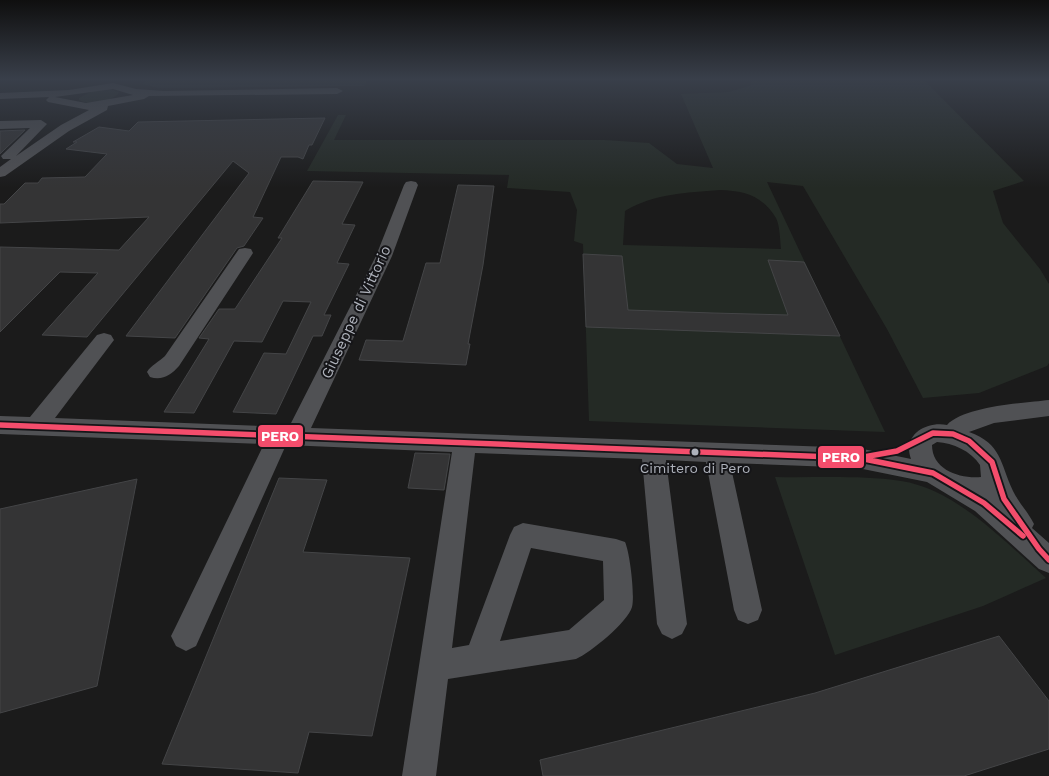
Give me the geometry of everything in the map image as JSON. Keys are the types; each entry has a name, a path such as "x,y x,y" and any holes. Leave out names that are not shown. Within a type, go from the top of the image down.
{"street":[{"path":"66,128 74,115"},
{"path":"0,173 85,115"},
{"path":"0,125 41,124 0,164"},
{"name":"Giuseppe di Vittorio","path":"186,636 288,436 374,276 411,185"},
{"path":"156,372 166,368 172,361 246,253"},
{"path":"36,426 104,340"},
{"path":"953,434 960,426 993,415 1049,408"},
{"path":"0,424 858,458 943,478 966,488 979,489 991,484 991,465 986,426 993,415"},
{"path":"858,458 898,451 921,441 933,433 953,434 970,441 991,465 1004,499 1044,554"},
{"path":"921,441 920,455 925,464 943,478 984,503 1044,554"},
{"path":"419,776 465,443"},
{"path":"653,450 672,624"},
{"path":"716,453 748,610"},
{"path":"434,666 576,644 618,606 616,551 523,535 479,658"}],"shaded area":[{"path":"338,115 346,115 334,140 605,140 649,143 677,164 713,168 690,115 959,115 1024,181 993,191 1003,223 1040,269 1049,284 1049,363 1047,366 979,393 923,398 887,329 803,186 767,182 885,432 589,421 583,244 574,241 577,210 570,192 507,188 509,175 307,171","holes":["720,190 745,193 758,199 771,210 778,225 781,249 623,245 625,211 636,205 659,197 683,193"]},
{"path":"775,477 870,478 901,481 921,486 961,506 979,519 1046,578 983,606 835,655"}],"building":[{"path":"325,118 303,159 298,157 281,157 253,217 263,218 244,246 237,248 175,338 126,336 249,173 233,161 87,337 42,335 98,273 60,272 0,332 0,247 119,250 149,217 0,223 0,204 4,204 25,183 38,183 42,178 85,177 107,154 66,149 77,142 73,142 99,127 129,131 138,122"},
{"path":"25,130 4,150 0,154 0,131"},
{"path":"313,181 363,182 342,224 355,225 337,263 349,264 324,315 331,315 322,336 313,336 276,414 233,412 264,353 286,354 311,302 283,301 262,342 234,341 194,413 164,412 209,339 199,338 219,309 235,309 282,238 278,238"},
{"path":"458,185 494,186 466,365 359,360 366,340 403,341 426,263 440,263"},
{"path":"583,254 622,256 628,310 788,315 768,260 804,262 840,336 586,327"},
{"path":"415,453 450,454 444,490 408,488"},
{"path":"279,478 327,480 303,552 410,558 372,736 309,732 298,773 162,764"},
{"path":"137,479 97,686 0,713 0,509"},
{"path":"999,636 1049,701 1049,749 964,776 543,776 540,760 815,693"}],"transit line":[{"name":"PERO","path":"0,425 858,458 897,451 933,433 953,434 969,441 992,462 1004,499 1039,549 1049,560"},
{"name":"PERO","path":"859,458 933,473 984,503 1023,536"}],"place":[{"name":"Cimitero di Pero","path":"695,452"}]}
